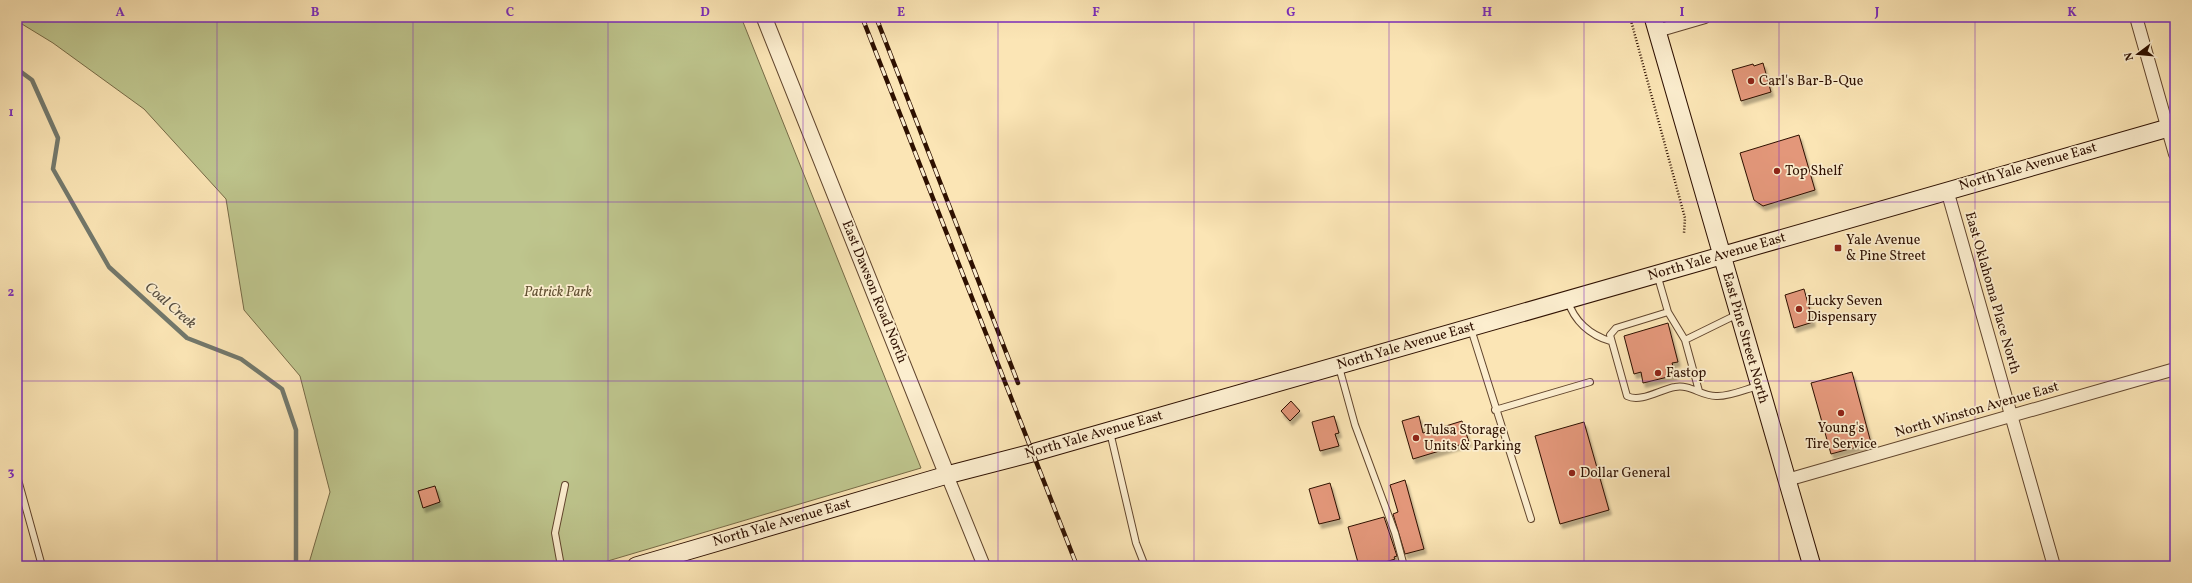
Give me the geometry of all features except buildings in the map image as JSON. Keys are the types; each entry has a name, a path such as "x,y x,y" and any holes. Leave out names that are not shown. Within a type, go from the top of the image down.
{"main road":[{"name":"East Pine Street North","path":"1655,24 1812,566"},
{"name":"North Yale Avenue East","path":"636,566 947,475 1110,431 2171,127"}],"street":[{"name":"East Dawson Road North","path":"764,17 984,566"},
{"path":"1655,24 1705,17"},
{"path":"2136,17 2171,127 2175,154"},
{"name":"East Oklahoma Place North","path":"1947,190 2054,566"},
{"name":"North Winston Avenue East","path":"1787,480 2175,369"}],"lane":[{"path":"1657,274 1668,312 1685,340 1699,391"},
{"path":"1568,300 1578,321 1594,334 1610,340"},
{"path":"1668,312 1616,328 1612,332 1610,340 1628,396 1636,398 1676,386 1688,387 1708,395 1718,397 1759,385"},
{"path":"1685,340 1738,314"},
{"path":"1470,328 1530,519"},
{"path":"1338,365 1355,424 1395,533 1404,566"},
{"path":"1495,410 1590,382"},
{"path":"1110,431 1136,543 1145,566"},
{"path":"17,476 42,566"},
{"path":"561,566 556,533 565,485"}],"path":[{"path":"1630,17 1685,218 1684,233"}],"green space":[{"name":"Patrick Park","path":"17,17 741,17 921,468 591,566 310,566 309,563 330,492 300,376 244,310 226,199 144,109 53,43 17,21"}],"waterway":[{"name":"Coal Creek","path":"17,69 32,80 58,138 53,169 109,267 187,338 241,359 282,389 296,430 296,566"}],"railway":[{"path":"862,17 1077,566"},
{"path":"876,17 1018,383"}],"place":[{"name":"Carl's Bar-B-Que","path":"1751,81"},
{"name":"Top Shelf","path":"1777,171"},
{"name":"Yale Avenue & Pine Street","path":"1838,248"},
{"name":"Lucky Seven Dispensary","path":"1799,309"},
{"name":"Fastop","path":"1658,373"},
{"name":"Young's Tire Service","path":"1841,413"},
{"name":"Tulsa Storage Units & Parking","path":"1416,438"},
{"name":"Dollar General","path":"1572,473"}]}
